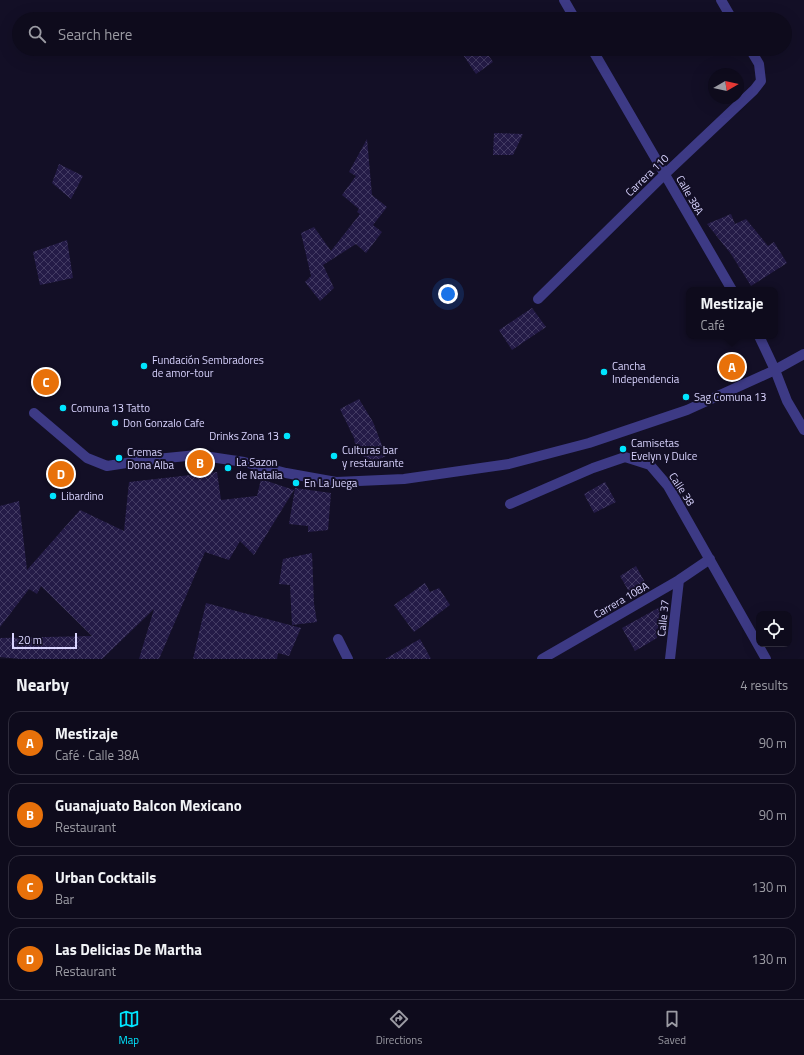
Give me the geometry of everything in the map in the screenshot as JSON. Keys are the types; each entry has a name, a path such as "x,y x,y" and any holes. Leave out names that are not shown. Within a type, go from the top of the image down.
{"street":[{"path":"564,0 571,12"},
{"path":"721,0 728,12"},
{"name":"Calle 38A","path":"596,56 730,287"},
{"name":"Carrera 110","path":"538,299 665,174 754,90 761,81 759,64 754,56"},
{"path":"760,339 787,401 804,430"},
{"path":"34,414 87,458 107,466 146,460 197,455 244,462 286,473 336,482 404,479 509,464 589,443 687,410 775,370 804,354"},
{"name":"Calle 38","path":"510,504 594,468 625,457 650,465 668,486 766,659"},
{"name":"Carrera 108A","path":"542,659 679,580 710,559"},
{"name":"Calle 37","path":"670,659 679,580"},
{"path":"338,639 348,659"}],"building":[{"path":"464,56 489,56 493,62 476,74"},
{"path":"494,133 523,134 513,155 493,155"},
{"path":"367,139 372,195 387,207 373,225 382,232 366,253 356,244 323,265 334,288 320,301 305,282 311,276 301,233 314,227 331,251 360,214 357,212 359,209 342,195 356,176 349,172"},
{"path":"59,164 83,176 71,199 52,183"},
{"path":"731,214 735,224 746,219 768,246 774,242 787,263 751,286 731,254 707,224"},
{"path":"67,240 73,278 40,285 33,252"},
{"path":"532,308 546,327 512,350 499,330"},
{"path":"359,399 373,422 386,456 368,464 354,441 355,440 340,409"},
{"path":"217,472 221,500 257,496 261,479 294,490 254,555 240,541 229,560 205,552 159,659 139,659 154,609 102,659 20,659 0,657 0,638 92,636 41,586 37,594 29,589 0,627 0,506 19,501 27,570 80,510 124,531 129,482"},
{"path":"605,482 616,502 594,513 584,494"},
{"path":"295,488 331,493 328,530 308,532 308,526 289,524"},
{"path":"312,553 314,604 317,622 292,625 290,585 279,584 283,559"},
{"path":"636,566 647,586 631,595 620,576"},
{"path":"425,583 430,592 439,588 450,605 414,632 394,605"},
{"path":"206,603 301,628 289,656 278,653 277,659 193,659"},
{"path":"660,607 657,638 635,651 622,628"},
{"path":"420,639 431,659 385,659"}],"place":[{"name":"Fundación Sembradores de amor-tour","path":"144,366"},
{"name":"Mestizaje","path":"732,367"},
{"name":"Cancha Independencia","path":"604,372"},
{"name":"Urban Cocktails","path":"46,382"},
{"name":"Sag Comuna 13","path":"686,397"},
{"name":"Comuna 13 Tatto","path":"63,408"},
{"name":"Don Gonzalo Cafe","path":"115,423"},
{"name":"Drinks Zona 13","path":"287,436"},
{"name":"Camisetas Evelyn y Dulce","path":"623,449"},
{"name":"Culturas bar y restaurante","path":"334,456"},
{"name":"Cremas Dona Alba","path":"119,458"},
{"name":"Guanajuato Balcon Mexicano","path":"200,463"},
{"name":"La Sazon de Natalia","path":"228,468"},
{"name":"Las Delicias De Martha","path":"61,474"},
{"name":"En La Juega","path":"296,483"},
{"name":"Libardino","path":"53,496"}]}
